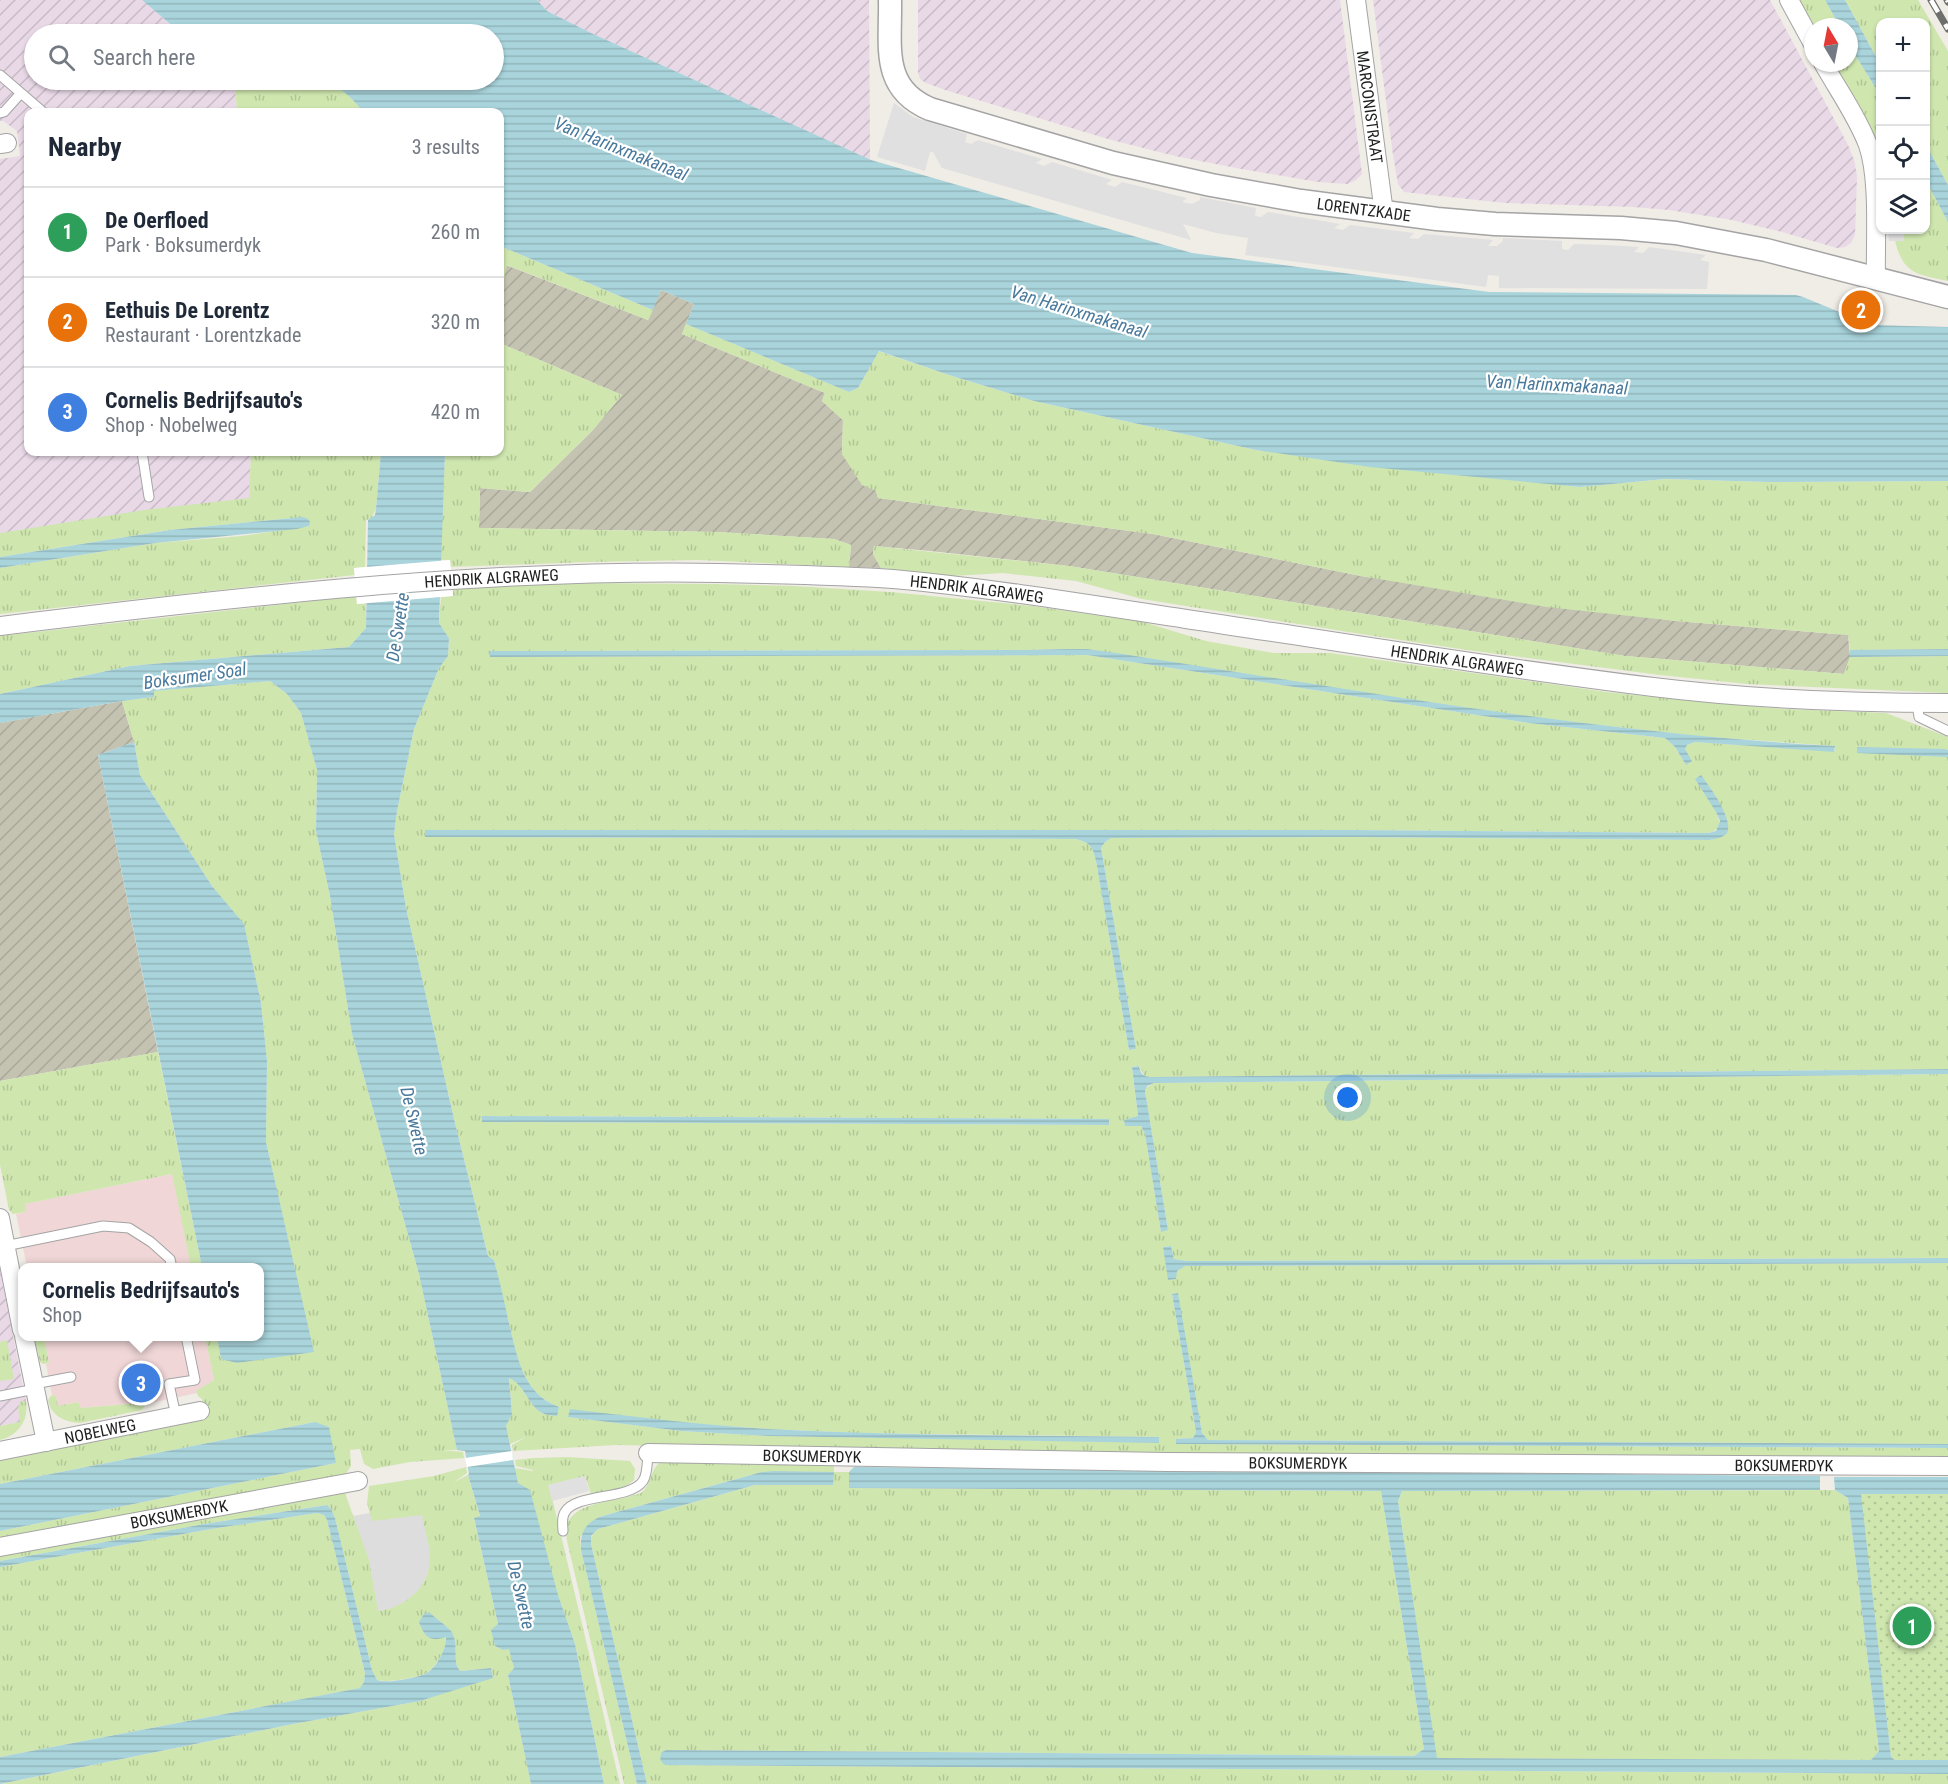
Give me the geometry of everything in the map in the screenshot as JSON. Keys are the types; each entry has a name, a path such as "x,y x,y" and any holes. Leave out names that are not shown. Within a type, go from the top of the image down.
{"street":[{"name":"LORENTZKADE","path":"890,0 892,69 903,93 915,102 930,109 1113,163 1168,176 1301,201 1384,213 1495,224 1621,228 1676,233 1766,250 1948,297"},
{"name":"MARCONISTRAAT","path":"1356,0 1384,213"},
{"path":"1789,0 1804,28"},
{"path":"1828,72 1863,133 1872,159 1875,187 1876,279"},
{"name":"HENDRIK ALGRAWEG","path":"0,626 195,602 452,579 583,572 696,571 892,579 1034,596 1462,661 1657,687 1836,701 1948,703"},
{"path":"0,1218 5,1246 5,1274 18,1317"},
{"path":"25,1341 46,1443"},
{"name":"NOBELWEG","path":"0,1451 200,1411"},
{"name":"BOKSUMERDYK","path":"648,1453 1167,1462 1948,1466"},
{"name":"BOKSUMERDYK","path":"0,1548 358,1481"}],"lane":[{"path":"0,75 38,108"},
{"path":"0,113 4,112 21,93"},
{"path":"143,456 149,497"},
{"path":"1917,703 1919,717 1948,731"},
{"path":"5,1246 103,1226 129,1228 151,1242 170,1259 171,1263"},
{"path":"176,1416 170,1384 195,1380 187,1341"},
{"path":"0,1396 71,1377"},
{"path":"563,1531 562,1521 565,1511 574,1504 639,1485 646,1474 648,1453"}],"shaded area":[{"path":"0,0 142,0 170,24 24,24 24,90 235,90 237,108 24,108 24,456 251,456 249,502 0,557 0,159 20,156 17,131 0,121"},
{"path":"537,0 869,0 870,160 591,33 547,11"},
{"path":"918,0 1340,0 1362,174 1348,184 1318,182 1175,156 1108,139 926,83 920,79 918,73"},
{"path":"1373,0 1770,0 1804,63 1804,72 1809,72 1854,160 1857,176 1855,235 1851,243 1837,248 1732,220 1669,210 1505,203 1404,192 1398,184"},
{"path":"894,103 913,117 967,134 965,142 971,144 978,140 1042,159 1036,163 1044,166 1052,162 1112,180 1106,184 1115,187 1122,182 1187,198 1182,202 1192,204 1200,200 1200,197 1256,208 1255,216 1261,217 1268,212 1340,224 1334,228 1343,230 1350,225 1414,233 1409,238 1418,239 1424,234 1493,240 1488,246 1497,246 1503,238 1562,241 1562,249 1568,250 1574,244 1607,245 1639,247 1634,252 1643,253 1649,247 1706,255 1700,260 1709,262 1707,289 1499,288 1499,276 1488,275 1486,287 1245,255 1248,238 1216,233 1183,224 1191,240 942,168 933,152 930,152 925,171 877,157"},
{"path":"1888,234 1903,234 1904,241 1889,241"},
{"path":"506,265 648,320 661,290 694,304 682,334 825,393 822,401 843,420 842,454 876,491 878,498 1153,534 1361,576 1676,621 1848,635 1850,657 1844,674 1625,656 1069,566 930,551 874,546 873,554 881,568 849,567 851,545 834,539 717,532 479,528 480,488 530,492 592,431 622,395 504,345"},
{"path":"122,701 134,742 98,755 158,1052 0,1081 0,723"},
{"path":"173,1174 190,1263 26,1263 16,1214 26,1212 24,1204"},
{"path":"0,1270 26,1401 19,1402 21,1422 0,1426"},
{"path":"45,1341 206,1341 214,1380 197,1393 146,1404 80,1408 78,1402 58,1406 56,1396 52,1395 46,1364 49,1363"},
{"path":"585,1476 589,1491 552,1501 548,1485"},
{"path":"461,1486 385,1683 344,1505 354,1516 369,1513 373,1500"}],"green space":[{"path":"1800,0 1825,0 1835,18 1810,18"},
{"path":"1845,0 1918,0 1929,18 1876,18 1876,57 1858,24 1858,18 1855,18"},
{"path":"1930,20 1948,51 1948,185 1930,152"},
{"path":"1858,60 1876,89 1876,143 1839,72 1858,72"},
{"path":"235,90 342,90 360,108 237,108"},
{"path":"1930,188 1948,222 1948,281 1928,277 1907,267 1898,252 1895,241 1904,240 1903,234 1930,234"},
{"path":"504,248 653,310 648,320 507,265 504,279"},
{"path":"686,324 849,392 858,388 878,351 1034,401 1256,450 1580,487 1665,479 1770,482 1948,481 1948,649 1850,650 1848,635 1676,621 1547,607 1361,576 1153,534 878,498 876,491 862,485 842,454 843,420 822,401 825,393 682,334"},
{"path":"504,345 622,395 592,431 530,492 480,488 479,528 717,532 834,539 851,545 849,567 698,560 451,567 450,560 440,560 445,456 504,456"},
{"path":"251,456 381,456 376,509 371,519 366,520 365,567 354,568 355,575 0,614 0,568 155,543 242,536 308,526 293,518 170,530 0,557 0,533 144,510 249,498"},
{"path":"874,546 1069,566 1625,656 1844,674 1850,657 1948,656 1948,693 1747,684 1467,650 1142,599 1076,581 1003,573 952,576 881,568 873,554"},
{"path":"579,583 794,586 890,592 1032,606 1143,622 1206,641 1274,653 1330,653 1607,692 1681,700 1785,709 1886,713 1948,737 1948,750 1944,749 1944,756 1948,757 1948,1069 1145,1077 1139,1066 1132,1067 1138,1117 1125,1120 1125,1126 1141,1126 1145,1134 1161,1231 1168,1230 1145,1091 1154,1083 1948,1074 1948,1258 1187,1261 1174,1259 1171,1246 1163,1247 1169,1280 1180,1267 1185,1266 1948,1263 1948,1444 1208,1440 1202,1433 1177,1293 1172,1294 1196,1432 1193,1438 1177,1439 1177,1444 1948,1448 1948,1459 1167,1455 616,1445 513,1451 512,1445 526,1437 510,1444 505,1426 512,1414 509,1377 516,1380 532,1404 543,1414 559,1407 537,1393 523,1372 494,1260 488,1256 406,908 394,834 414,729 439,668 448,656 449,638 439,623 441,597 453,596 453,589","holes":["1064,649 1530,717 1695,736 1834,746 1835,751 1695,742 1687,745 1685,749 1686,765 1675,747 1665,738 1529,723 1087,655 490,657 490,651","1716,812 1728,830 1709,840 1352,837 1111,838 1101,848 1136,1049 1129,1050 1094,852 1090,846 1080,840 425,837 425,830 1352,830 1708,833 1716,830 1719,823","482,1116 1109,1120 1108,1125 482,1122","570,1410 683,1423 769,1429 854,1433 1159,1437 1159,1442 768,1436 681,1431 569,1417"]},
{"path":"356,596 357,604 366,603 366,628 349,647 130,666 0,694 0,636"},
{"path":"270,681 287,694 301,713 317,770 316,831 330,896 352,1034 419,1274 457,1450 442,1450 463,1452 464,1458 410,1462 373,1469 364,1464 360,1449 350,1450 351,1466 345,1475 0,1541 0,1531 336,1463 315,1422 0,1484 0,1460 206,1419 202,1399 196,1391 214,1380 206,1341 218,1341 221,1358 313,1352 266,1142 267,1061 261,1003 244,925 212,886 140,775 134,742 122,701 154,697 153,691"},
{"path":"158,1052 201,1263 190,1263 172,1174 25,1204 26,1212 13,1214 9,1210 0,1165 0,1081"},
{"path":"7,1340 14,1379 0,1381 0,1342"},
{"path":"35,1341 45,1341 49,1363 40,1362"},
{"path":"52,1395 56,1396 58,1406 78,1402 81,1408 146,1404 142,1410 80,1423 64,1420 55,1414 48,1400"},
{"path":"26,1401 26,1414 21,1426 7,1438 0,1440 0,1426 20,1422 19,1402"},
{"path":"568,1457 630,1461 635,1469 634,1480 625,1487 595,1494 591,1494 585,1476 549,1485 620,1784 604,1784 575,1644 514,1468 533,1471 516,1466 515,1460"},
{"path":"661,1462 834,1464 834,1472 849,1472 849,1488 1381,1491 1424,1749 1414,1756 666,1750 662,1752 665,1765 1948,1774 1948,1784 647,1784 591,1537 598,1529 755,1485 833,1485 751,1475 599,1517 580,1537 581,1550 637,1784 624,1784 566,1531 573,1515 581,1510 641,1493"},
{"path":"466,1467 467,1473 454,1482 468,1475 480,1517 474,1519 498,1624 492,1631 495,1646 503,1650 509,1648 514,1668 508,1675 531,1784 1,1784 293,1724 420,1701 493,1677 491,1668 461,1671 458,1669 453,1635 428,1612 439,1625 446,1640 437,1662 428,1672 418,1676 377,1680 372,1670 335,1518 327,1505 210,1523 0,1561 0,1554 342,1491 345,1493 369,1560 378,1611 398,1606 421,1587 429,1568 430,1553 422,1515 372,1521 367,1503 369,1486 434,1476"},
{"path":"1835,1490 1848,1498 1879,1751 1871,1760 1436,1758 1398,1501 1402,1491"},
{"path":"1860,1494 1948,1494 1948,1760 1895,1760 1891,1757"},
{"path":"317,1513 324,1515 327,1520 365,1673 361,1688 0,1757 0,1567 211,1529"}],"water":[{"name":"Van Harinxmakanaal","path":"142,0 537,0 547,11 591,33 871,160 1192,253 1489,292 1796,295 1871,325 1948,327 1948,481 1770,482 1665,479 1580,487 1370,467 1256,450 1034,401 879,351 858,388 849,392 686,324 694,304 661,290 653,310 504,248 504,108 360,108 341,90 504,90 504,24 170,24"},
{"path":"1825,0 1845,0 1855,18 1835,18"},
{"path":"1858,24 1876,57 1876,89 1858,60"},
{"path":"1930,152 1948,185 1948,222 1930,188"},
{"path":"381,456 445,456 439,623 449,638 448,656 439,668 414,729 394,834 406,908 488,1256 494,1260 514,1346 523,1371 536,1392 546,1401 559,1407 557,1416 542,1413 533,1405 519,1385 509,1378 512,1414 506,1426 518,1483 530,1490 558,1595 575,1644 604,1784 531,1784 508,1675 514,1668 509,1649 503,1650 495,1646 491,1630 498,1624 474,1518 480,1516 468,1475 465,1451 457,1450 419,1274 352,1034 330,896 316,831 317,770 301,713 287,694 270,681 154,691 154,697 0,723 0,694 130,666 349,647 366,628 368,520 375,515"},
{"path":"303,517 310,522 309,526 297,529 155,543 0,568 0,557 170,530"},
{"path":"1087,649 1564,721 1744,740 1835,746 1834,752 1695,742 1687,745 1685,749 1692,761 1686,765 1675,747 1665,738 1529,723 1087,655 490,657 490,651"},
{"path":"1948,649 1948,656 1850,657 1850,650"},
{"path":"134,742 140,775 212,886 244,924 261,1003 267,1061 266,1142 314,1352 237,1363 221,1359 218,1341 264,1341 264,1263 201,1263 98,755"},
{"path":"1857,747 1945,749 1948,750 1948,757 1857,753"},
{"path":"1701,775 1720,803 1727,820 1727,833 1719,838 1709,840 1352,837 1111,838 1101,848 1136,1049 1129,1050 1094,852 1090,846 1080,840 425,837 425,830 1352,830 1708,833 1716,831 1720,821 1695,779"},
{"path":"1139,1066 1141,1072 1148,1077 1948,1069 1948,1074 1154,1083 1147,1086 1145,1091 1168,1230 1161,1232 1145,1134 1141,1126 1125,1126 1124,1120 1138,1116 1132,1067"},
{"path":"482,1116 1109,1119 1109,1125 482,1122"},
{"path":"1171,1246 1174,1259 1187,1261 1948,1258 1948,1263 1185,1266 1177,1271 1176,1279 1168,1280 1163,1247"},
{"path":"1178,1293 1202,1433 1208,1440 1948,1444 1948,1448 1176,1444 1176,1439 1193,1438 1196,1432 1172,1294"},
{"path":"570,1409 769,1429 915,1434 1159,1437 1159,1443 768,1436 681,1431 568,1417"},
{"path":"315,1422 329,1427 336,1463 0,1531 0,1484"},
{"path":"854,1467 1820,1476 1820,1490 1402,1491 1398,1501 1437,1758 1871,1760 1879,1751 1848,1498 1835,1490 1834,1477 1948,1477 1948,1494 1861,1494 1891,1757 1895,1760 1948,1760 1948,1774 665,1765 660,1758 662,1752 666,1750 1414,1756 1424,1749 1381,1491 849,1488 849,1472"},
{"path":"762,1472 834,1472 833,1485 755,1485 598,1529 591,1536 647,1784 637,1784 581,1550 584,1530 599,1517"},
{"path":"327,1505 335,1518 372,1670 377,1680 394,1681 420,1676 437,1663 445,1647 446,1637 432,1639 426,1635 419,1622 424,1614 429,1612 449,1628 454,1636 458,1668 461,1671 491,1668 493,1678 420,1701 293,1724 0,1784 0,1757 360,1688 364,1682 365,1673 324,1515 317,1513 211,1529 0,1567 0,1561 210,1523"}],"pier":[{"path":"450,560 453,596 357,604 354,568"},
{"path":"512,1451 513,1460 467,1467 465,1458"}],"railway":[{"path":"1931,0 1948,29"}],"place":[{"name":"Eethuis De Lorentz","path":"1861,310"},
{"name":"Cornelis Bedrijfsauto's","path":"141,1383"},
{"name":"De Oerfloed","path":"1912,1626"}],"water label":[{"name":"De Swette","path":"398,627"},
{"name":"Boksumer Soal","path":"195,676"},
{"name":"De Swette","path":"414,1121"},
{"name":"De Swette","path":"521,1595"}]}
